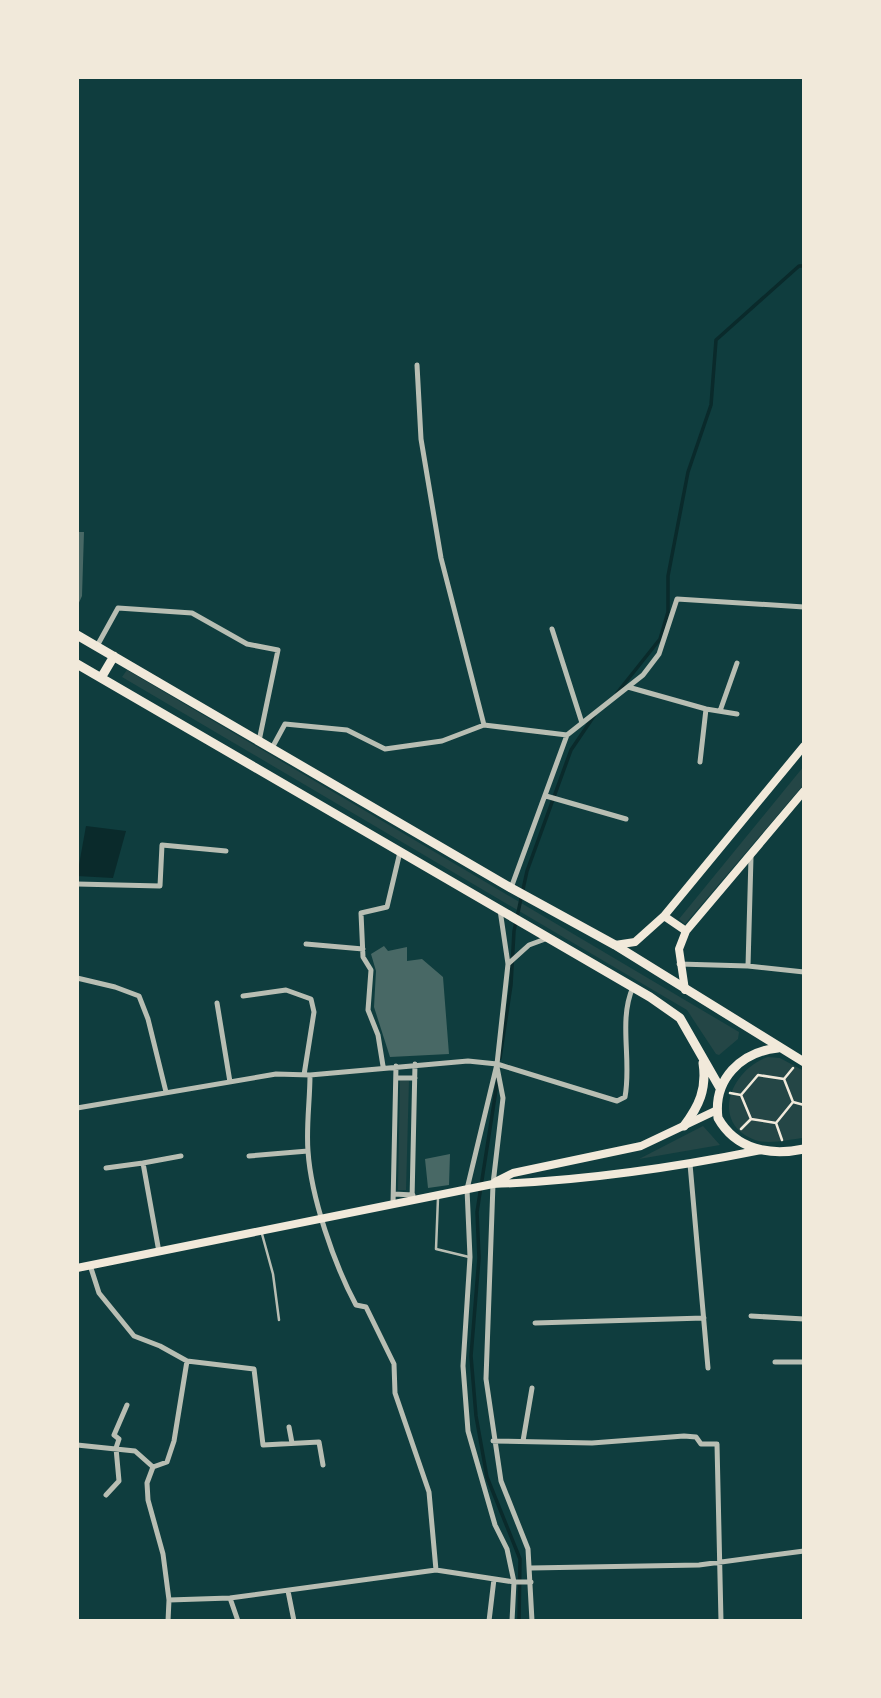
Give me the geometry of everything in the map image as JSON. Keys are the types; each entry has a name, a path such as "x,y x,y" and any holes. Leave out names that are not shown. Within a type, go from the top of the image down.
{"main road":[{"path":"77,635 511,888 615,945 804,1062"},
{"path":"101,678 114,656"},
{"path":"77,664 633,987 680,1018 720,1088"},
{"path":"615,945 635,942 664,916 804,746"},
{"path":"685,990 678,949 685,931 751,857 804,791"},
{"path":"664,916 685,931"},
{"path":"761,1150 733,1138 718,1118 720,1088 743,1059 761,1050 778,1048"},
{"path":"684,1126 698,1107 703,1092 705,1077 701,1054"},
{"path":"492,1184 513,1173 641,1146 717,1110"},
{"path":"77,1268 321,1219 393,1199 438,1195 492,1184 544,1182 691,1164 761,1150 804,1149"}],"street":[{"path":"417,365 421,439 442,558 484,725"},
{"path":"511,888 567,735 643,675 659,654 677,599 804,607"},
{"path":"97,646 118,608 192,613 247,644 278,650 259,741"},
{"path":"552,629 582,723"},
{"path":"720,711 737,663"},
{"path":"628,687 706,709 737,714"},
{"path":"700,762 706,709"},
{"path":"271,748 285,724 347,730 385,749 442,741 484,725 567,735"},
{"path":"546,796 626,819"},
{"path":"77,884 159,886 162,845 226,851"},
{"path":"383,1066 378,1035 368,1010 371,970 363,957 361,913 387,906 400,852"},
{"path":"748,966 751,857"},
{"path":"501,910 509,964 497,1064 467,1189 470,1257 463,1366 468,1431 495,1525 507,1549 514,1582 512,1621"},
{"path":"509,964 529,945 548,938"},
{"path":"306,944 363,949"},
{"path":"679,964 748,966 804,972"},
{"path":"77,978 115,986 139,996 148,1019 166,1092"},
{"path":"77,1108 276,1074 307,1075 383,1066 468,1061 497,1064 617,1101 625,1097 629,1059 626,1003 633,987"},
{"path":"243,996 286,990 311,999 314,1012 307,1075 308,1151 321,1219 356,1305 366,1307 394,1364 395,1393 429,1492 436,1570"},
{"path":"217,1003 230,1082"},
{"path":"497,1064 503,1098 492,1184 484,1357 493,1441 501,1481 528,1549 532,1621"},
{"path":"412,1198 415,1065"},
{"path":"393,1199 396,1066"},
{"path":"396,1078 415,1077"},
{"path":"249,1156 308,1151"},
{"path":"106,1168 181,1156"},
{"path":"144,1163 159,1251"},
{"path":"691,1164 708,1368"},
{"path":"90,1265 99,1293 134,1336 160,1346 187,1362 254,1369 263,1445 319,1442 323,1465"},
{"path":"751,1316 804,1319"},
{"path":"534,1323 704,1318"},
{"path":"168,1621 169,1600 157,1525 148,1500 147,1483 153,1467 167,1462 174,1441 187,1362"},
{"path":"775,1362 804,1362"},
{"path":"523,1441 532,1388"},
{"path":"106,1495 119,1481 116,1448 119,1439 114,1435 127,1405"},
{"path":"289,1427 292,1443"},
{"path":"493,1441 592,1443 684,1436 696,1437 701,1444 717,1444 721,1621"},
{"path":"77,1444 135,1451 149,1460 153,1467"},
{"path":"531,1568 699,1565 804,1551"},
{"path":"169,1600 230,1598 436,1570 514,1582 531,1582"},
{"path":"489,1621 494,1579"},
{"path":"288,1591 294,1621"},
{"path":"230,1598 238,1621"}],"lane":[{"path":"438,1195 436,1249 470,1257"},
{"path":"261,1231 273,1274 279,1320"}],"path":[{"path":"784,1079 795,1066 788,1062"},
{"path":"754,1063 758,1075"},
{"path":"758,1075 784,1079"},
{"path":"741,1095 758,1075"},
{"path":"784,1079 793,1102"},
{"path":"732,1086 729,1094 741,1095"},
{"path":"741,1095 751,1119"},
{"path":"793,1102 804,1105"},
{"path":"776,1123 793,1102"},
{"path":"751,1119 776,1123"},
{"path":"733,1123 741,1132 751,1119"},
{"path":"776,1123 782,1140 793,1139"}],"shaded area":[{"path":"127,670 739,1032 738,1039 719,1055 716,1054 687,1010 122,677"},
{"path":"804,766 804,784 685,924 679,919"},
{"path":"86,826 126,831 113,878 77,876"},
{"path":"768,1057 780,1058 804,1071 804,1138 773,1142 755,1140 741,1132 732,1122 729,1109 735,1084 755,1063"},
{"path":"400,1080 409,1081 406,1190 398,1190"},
{"path":"703,1126 720,1145 639,1159"}],"building":[{"path":"77,532 84,532 82,596 77,607"},
{"path":"384,946 388,951 407,947 407,961 422,959 443,977 449,1054 390,1057 374,1007 376,971 371,954"},
{"path":"450,1154 449,1185 428,1188 425,1159"}],"waterway":[{"path":"617,693 660,639 668,612 668,576 688,472 711,405 716,340 799,266 804,266"},
{"path":"500,1058 511,985 514,931 527,871 571,750 594,716"},
{"path":"498,1077 477,1212 479,1258 471,1356 476,1416 487,1477 520,1559 519,1621"}]}
